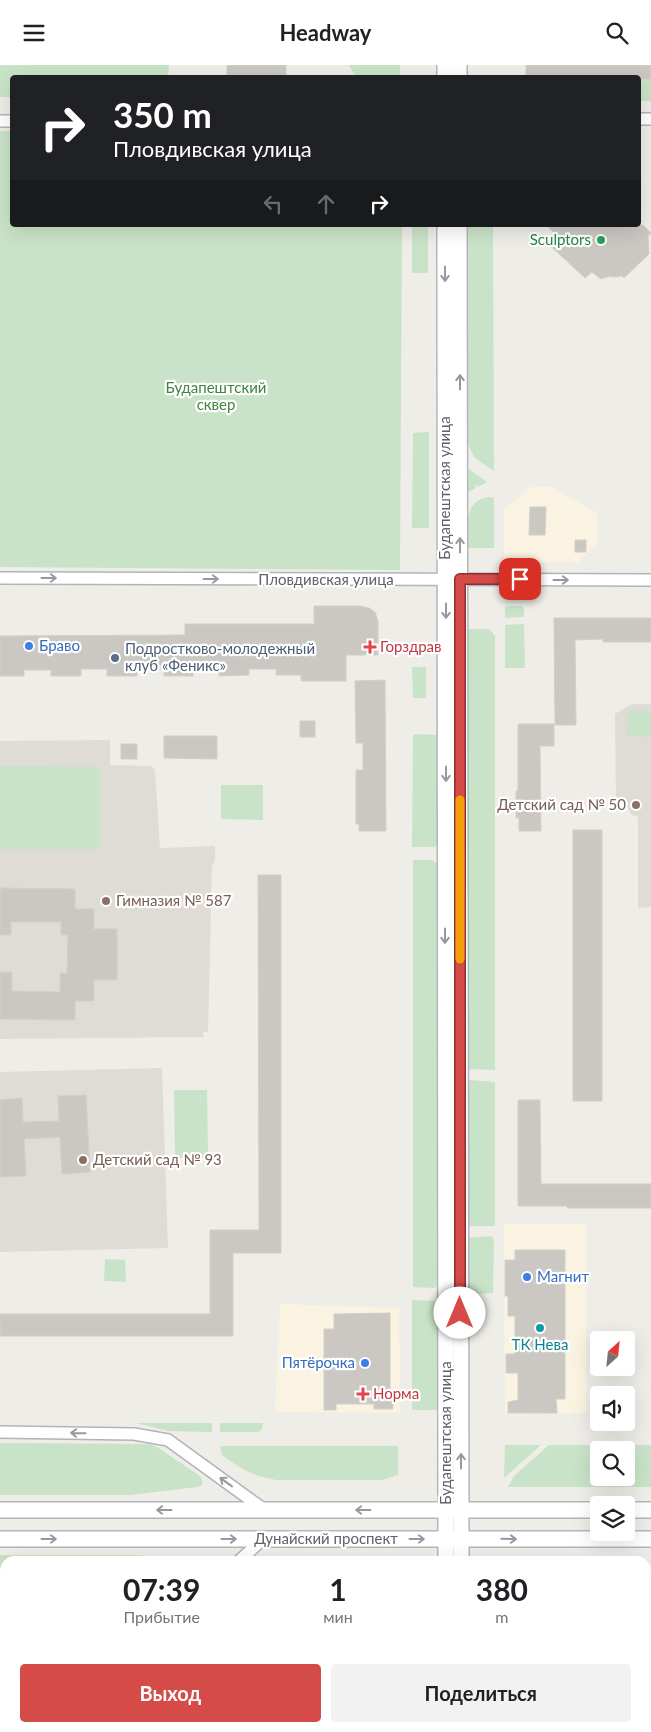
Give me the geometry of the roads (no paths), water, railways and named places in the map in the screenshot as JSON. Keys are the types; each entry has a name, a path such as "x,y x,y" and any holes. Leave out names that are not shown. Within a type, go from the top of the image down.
{"street":[{"name":"Будапештская улица","path":"445,227 453,580"},
{"name":"Будапештская улица","path":"448,1556 453,1539 454,1510 453,580 459,227"},
{"name":"Пловдивская улица","path":"0,578 651,580"},
{"path":"0,1432 134,1434 168,1440 266,1511"},
{"name":"Дунайский проспект","path":"0,1510 590,1510"},
{"path":"635,1510 651,1510"},
{"name":"Дунайский проспект","path":"0,1539 651,1539"},
{"path":"244,1556 263,1539"},
{"name":"Будапештская улица","path":"453,1539 458,1556"}],"place":[{"name":"Sculptors","path":"601,240"},
{"name":"Браво","path":"29,646"},
{"name":"Горздрав","path":"370,647"},
{"name":"Подростково-молодежный клуб «Феникс»","path":"115,658"},
{"name":"Детский сад № 50","path":"636,805"},
{"name":"Гимназия № 587","path":"106,901"},
{"name":"Детский сад № 93","path":"83,1160"},
{"name":"Магнит","path":"527,1277"},
{"name":"ТК Нева","path":"540,1328"},
{"name":"Пятёрочка","path":"365,1363"},
{"name":"Норма","path":"363,1394"}],"park label":[{"name":"Будапештский сквер","path":"216,396"}]}
